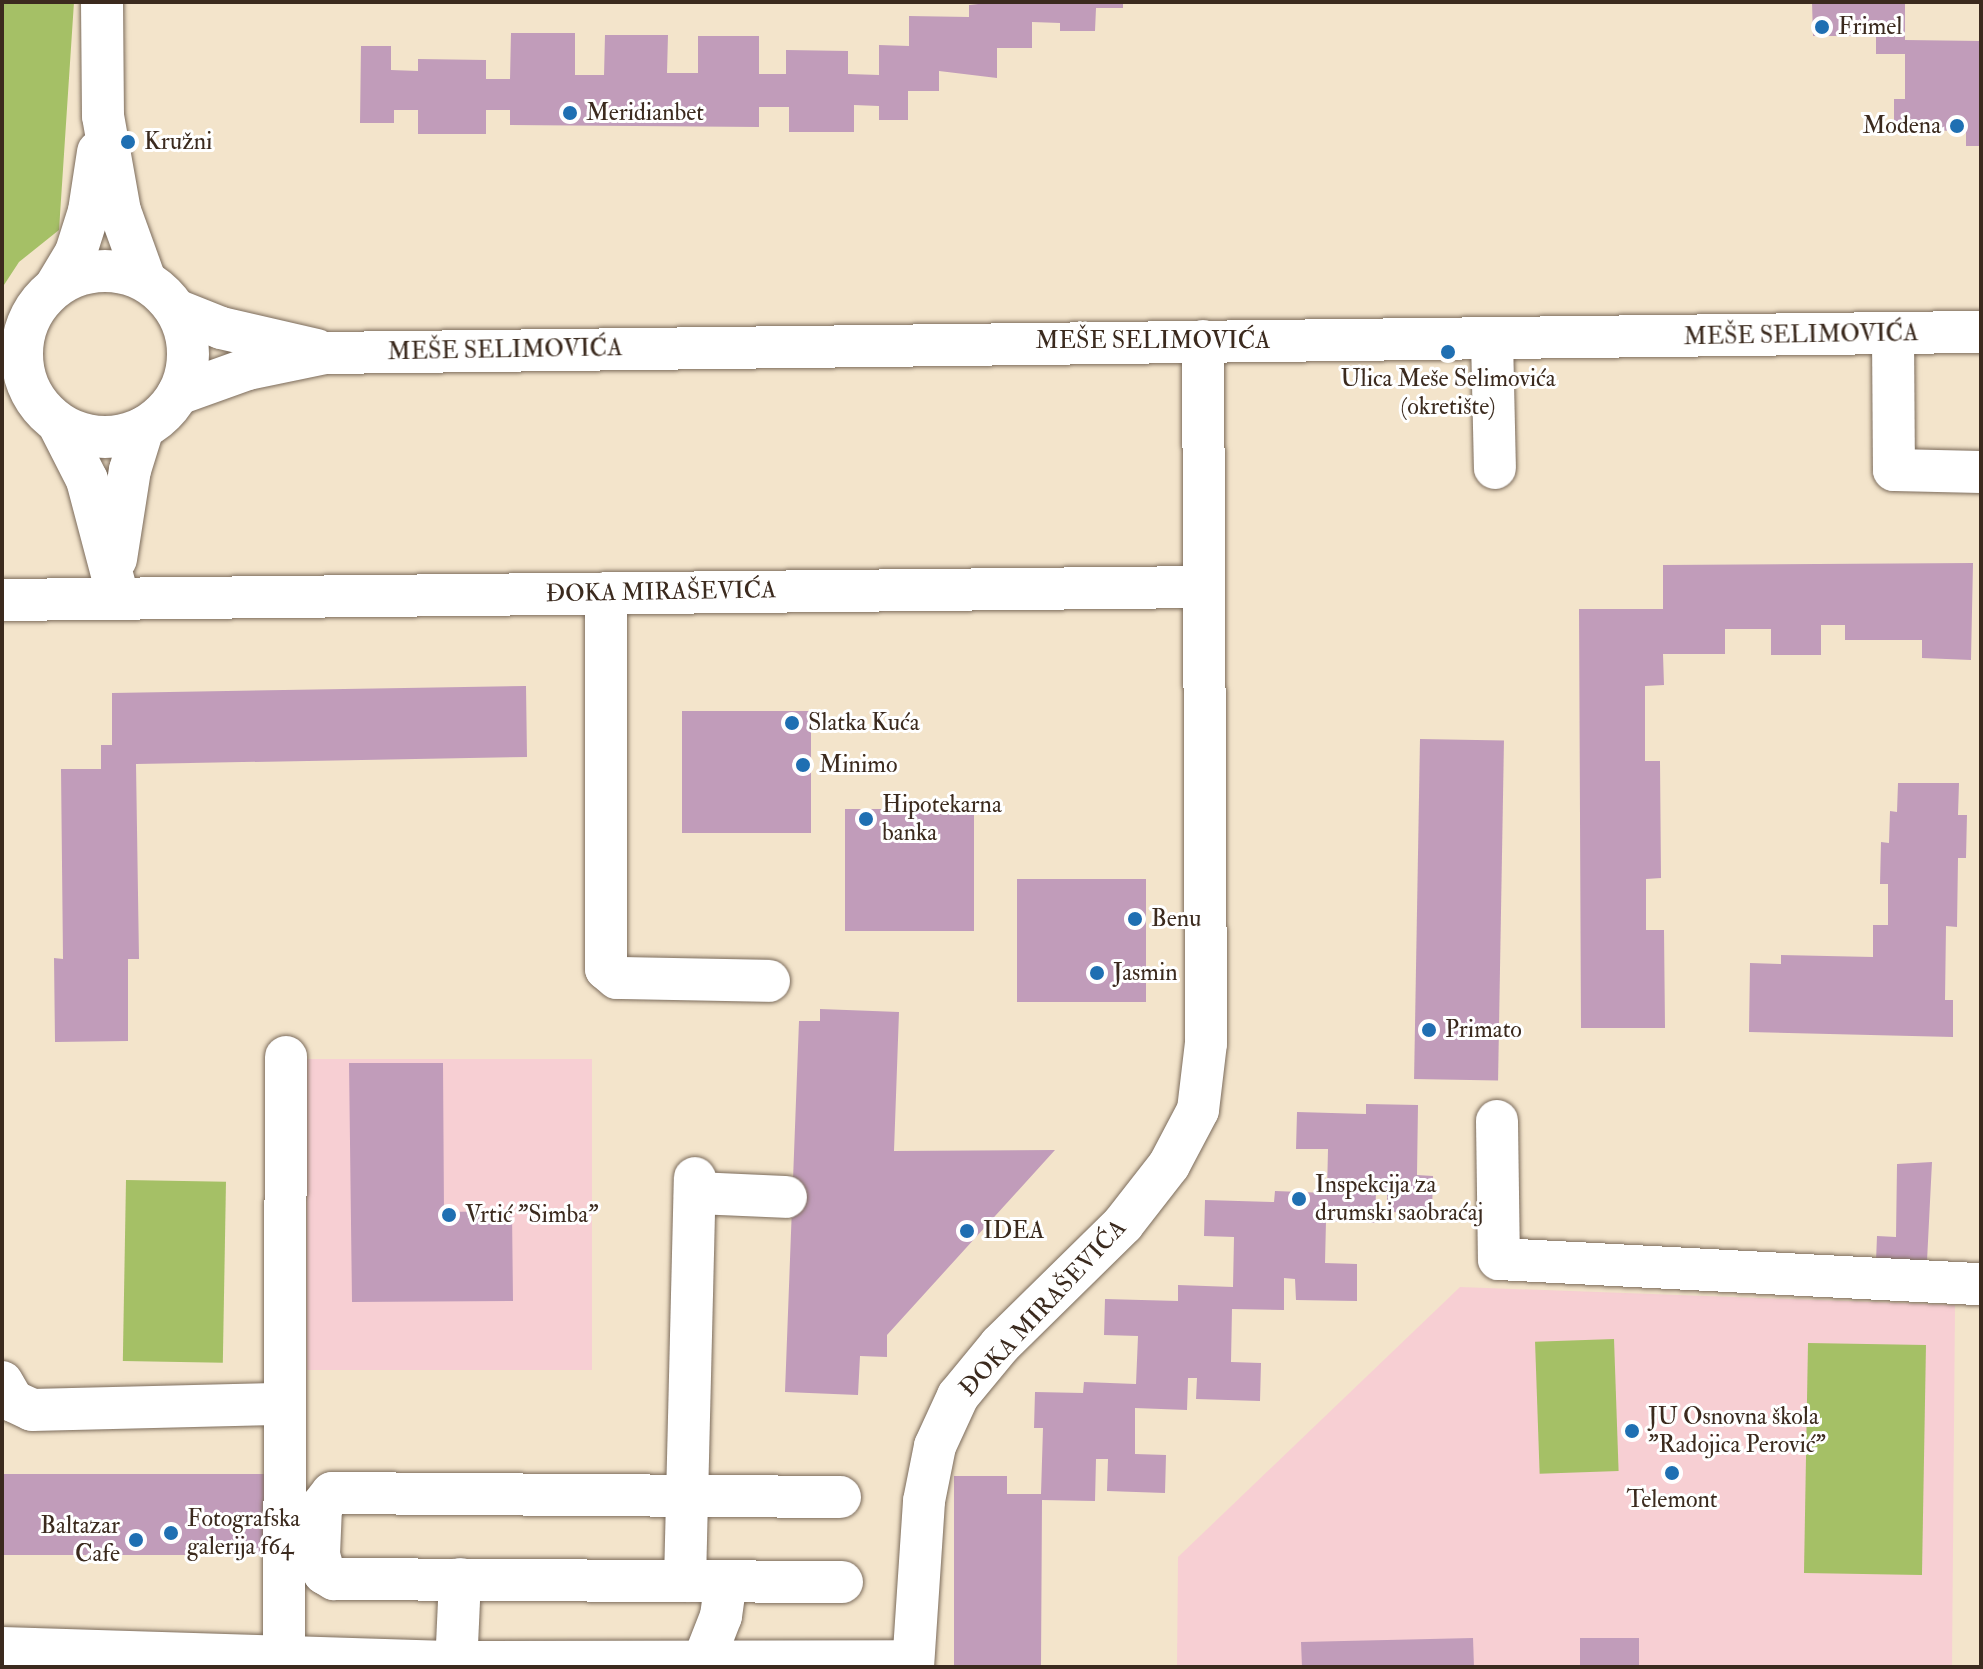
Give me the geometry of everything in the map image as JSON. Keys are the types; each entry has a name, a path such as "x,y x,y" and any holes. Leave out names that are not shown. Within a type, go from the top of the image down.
{"street":[{"path":"102,2 103,116 89,211 76,252 57,284 14,326 22,355 15,384 58,423 87,480 116,583"},
{"path":"58,423 101,437 123,437 143,428 178,394 188,350 176,310 145,280 120,211 103,116"},
{"path":"57,284 103,269 145,280"},
{"name":"MEŠE SELIMOVIĆA","path":"176,310 221,328 297,342 325,353"},
{"name":"MEŠE SELIMOVIĆA","path":"178,394 248,369 325,353 1981,332"},
{"path":"1893,334 1894,470 1981,472"},
{"path":"1492,339 1495,468"},
{"name":"ĐOKA MIRAŠEVIĆA","path":"24,1654 284,1657 456,1665 703,1662 913,1664 924,1501 935,1446 958,1396 1000,1345 1123,1224 1169,1165 1198,1110 1206,1043 1203,341"},
{"path":"116,583 130,470 143,428"},
{"name":"ĐOKA MIRAŠEVIĆA","path":"2,600 116,583 606,593 1204,587"},
{"path":"606,593 606,969 617,978 769,981"},
{"path":"284,1657 286,1057"},
{"path":"1497,1121 1499,1259 1981,1284"},
{"path":"685,1581 695,1185 786,1197"},
{"path":"2,1382 13,1401 32,1410 285,1404"},
{"path":"840,1497 332,1493 325,1498 319,1555 327,1577 842,1582"},
{"path":"456,1665 460,1579"},
{"path":"703,1662 721,1616 726,1581"}],"shaded area":[{"name":"Vrtić \"Simba\"","path":"307,1059 592,1059 592,1370 307,1370"},
{"name":"JU Osnovna škola \"Radojica Perović\"","path":"1460,1287 1955,1305 1952,1667 1177,1667 1178,1557"}],"green space":[{"path":"2,2 74,2 59,230 19,262 2,288"},
{"path":"126,1180 226,1182 223,1363 123,1361"},
{"path":"1614,1339 1619,1471 1540,1474 1535,1342"},
{"path":"1808,1343 1926,1345 1922,1575 1804,1573"}],"building":[{"path":"997,2 1123,2 1123,8 1096,8 1095,31 1060,31 1060,23 1032,22 1032,48 997,48 997,78 939,71 939,91 908,91 908,120 879,120 879,106 854,105 854,132 789,132 789,107 759,107 759,127 510,125 510,110 486,110 486,134 418,134 418,110 394,110 394,123 360,123 361,46 391,46 391,70 418,71 418,59 486,60 486,79 510,79 511,33 575,33 575,75 604,75 605,35 668,35 667,73 698,73 698,36 759,36 759,74 786,74 786,50 848,51 848,74 879,75 879,45 909,46 909,16 969,17 969,5"},
{"path":"1812,2 1905,2 1905,40 1981,41 1981,146 1966,146 1966,131 1894,130 1894,99 1905,99 1905,54 1876,54 1876,36 1813,36"},
{"path":"1973,563 1971,660 1922,658 1922,640 1845,640 1845,625 1821,625 1821,655 1771,655 1771,629 1725,629 1725,654 1663,654 1664,685 1645,686 1645,761 1660,761 1661,878 1646,879 1646,930 1664,930 1665,1028 1581,1028 1579,609 1663,609 1663,565"},
{"path":"526,686 527,757 136,764 139,959 128,959 128,1041 55,1042 54,958 63,959 61,769 101,769 101,745 112,745 112,693"},
{"path":"682,711 811,711 811,833 682,833"},
{"path":"1420,739 1504,740 1498,1080 1414,1079"},
{"path":"1898,783 1959,783 1958,815 1967,815 1966,858 1958,858 1957,927 1946,926 1945,1000 1953,1000 1953,1037 1749,1032 1750,963 1781,964 1781,955 1873,957 1873,925 1888,925 1888,884 1880,884 1881,842 1889,843 1890,811 1897,812"},
{"path":"845,809 974,809 974,931 845,931"},
{"path":"1017,879 1146,879 1146,1002 1017,1002"},
{"path":"820,1009 899,1012 894,1151 1055,1150 887,1335 887,1357 860,1356 858,1395 785,1392 799,1021 820,1021"},
{"path":"349,1063 443,1063 444,1212 512,1211 513,1301 352,1302"},
{"path":"1366,1104 1418,1105 1417,1175 1433,1176 1432,1213 1387,1212 1387,1191 1376,1191 1375,1223 1326,1221 1325,1263 1357,1264 1357,1301 1296,1300 1295,1279 1284,1278 1284,1310 1232,1309 1231,1362 1261,1363 1260,1401 1196,1399 1197,1378 1188,1378 1187,1410 1135,1408 1135,1454 1166,1455 1165,1493 1107,1491 1108,1459 1096,1459 1095,1501 1042,1500 1041,1667 954,1667 954,1476 1007,1476 1007,1494 1041,1494 1043,1428 1034,1428 1035,1392 1083,1393 1084,1382 1136,1384 1138,1336 1104,1335 1105,1299 1178,1301 1178,1285 1233,1287 1234,1237 1204,1236 1205,1200 1274,1202 1275,1191 1327,1193 1328,1149 1296,1149 1297,1112 1366,1114"},
{"path":"1932,1162 1927,1261 1876,1261 1877,1236 1896,1237 1897,1164"},
{"path":"2,1474 273,1474 273,1555 2,1555"},
{"path":"1473,1638 1474,1667 1302,1667 1301,1642"},
{"path":"1580,1638 1639,1638 1639,1667 1580,1667"}],"place":[{"name":"Frimel","path":"1822,27"},
{"name":"Meridianbet","path":"570,113"},
{"name":"Modena","path":"1957,126"},
{"name":"Kružni","path":"128,142"},
{"name":"Ulica Meše Selimovića (okretište)","path":"1448,352"},
{"name":"Slatka Kuća","path":"792,723"},
{"name":"Minimo","path":"803,765"},
{"name":"Hipotekarna banka","path":"866,819"},
{"name":"Benu","path":"1135,919"},
{"name":"Jasmin","path":"1097,973"},
{"name":"Primato","path":"1429,1030"},
{"name":"Inspekcija za drumski saobraćaj","path":"1299,1199"},
{"name":"Vrtić \"Simba\"","path":"449,1215"},
{"name":"IDEA","path":"967,1231"},
{"name":"JU Osnovna škola \"Radojica Perović\"","path":"1632,1431"},
{"name":"Telemont","path":"1672,1473"},
{"name":"Fotografska galerija f64","path":"171,1533"},
{"name":"Baltazar Cafe","path":"136,1540"}]}
